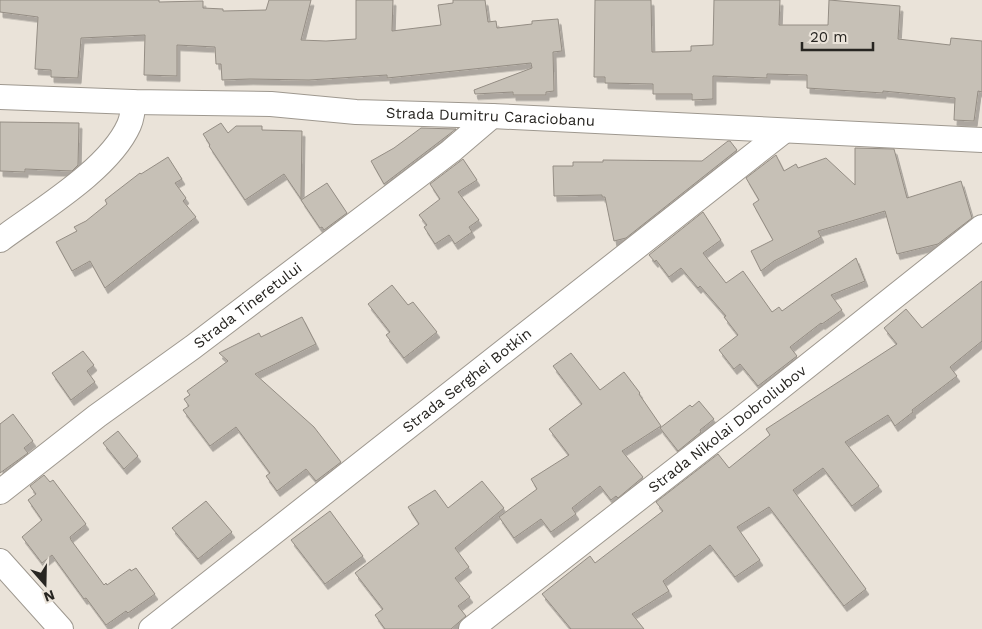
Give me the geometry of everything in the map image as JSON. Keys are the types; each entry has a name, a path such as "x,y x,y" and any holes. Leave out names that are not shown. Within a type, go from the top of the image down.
{"street":[{"name":"Strada Dumitru Caraciobanu","path":"0,97 133,102 270,104 356,112 492,116 982,140"},
{"path":"0,240 86,177 101,163 119,142 129,126 133,102"},
{"name":"Strada Tineretului","path":"0,492 97,416 193,347 451,151 492,116"},
{"name":"Strada Serghei Botkin","path":"150,629 784,131"},
{"name":"Strada Nikolai Dobroliubov","path":"471,629 982,228"},
{"path":"0,561 61,629"}],"building":[{"path":"0,0 203,1 203,8 223,9 223,11 266,10 269,0 311,0 301,40 326,41 356,39 356,0 393,0 392,31 441,25 438,5 453,3 453,0 485,0 488,22 496,21 497,28 532,24 532,21 558,19 562,51 553,52 554,91 546,92 546,95 513,95 513,92 475,94 474,90 532,68 531,63 387,78 387,75 309,80 222,80 221,64 216,64 215,47 177,45 177,76 144,75 145,35 81,38 78,78 51,77 51,70 35,69 38,17 0,12"},
{"path":"595,0 651,0 652,52 691,51 691,46 713,45 714,0 780,0 779,25 828,25 829,0 900,6 898,39 950,45 951,38 982,41 982,92 978,91 974,121 954,120 955,98 883,91 883,93 807,88 807,75 767,74 767,78 713,76 713,99 692,100 692,94 653,94 653,84 605,83 605,77 594,77"},
{"path":"0,122 79,123 78,165 72,171 25,169 25,172 0,171"},
{"path":"221,123 228,133 236,126 262,126 262,130 302,131 301,199 284,174 245,200 203,134"},
{"path":"421,128 456,129 384,184 371,161 394,148"},
{"path":"728,141 737,150 626,238 614,241 605,197 602,197 602,195 554,196 553,166 573,166 573,162 603,162 603,160 702,161"},
{"path":"855,148 894,149 907,198 961,181 972,218 938,244 897,254 885,211 818,231 821,237 774,261 761,271 751,251 773,240 753,204 759,200 746,178 776,155 784,171 796,164 798,168 826,158 855,185"},
{"path":"168,157 182,179 175,183 186,198 183,201 196,217 105,288 90,261 72,271 56,242 77,231 74,227 86,221 107,204 105,200 140,173"},
{"path":"463,159 477,180 458,192 479,220 469,227 472,232 455,244 449,235 435,244 424,227 427,225 419,215 440,199 430,184"},
{"path":"327,183 347,213 324,230 322,227 320,228 301,200"},
{"path":"703,212 721,240 703,253 726,283 743,271 772,312 779,307 782,311 856,258 865,281 831,295 842,310 821,323 790,347 797,356 758,386 740,364 734,369 719,350 738,335 724,317 726,316 700,286 698,288 681,268 669,277 656,260 655,262 649,255"},
{"path":"982,281 982,341 950,367 957,376 912,410 913,412 895,426 888,415 845,442 879,486 852,506 823,468 793,490 866,589 844,606 769,507 737,527 760,560 735,577 710,545 663,581 669,591 632,614 644,629 571,629 542,594 590,556 595,563 663,511 656,502 718,454 729,468 770,435 766,429 897,344 884,328 906,309 922,328"},
{"path":"392,285 408,305 413,302 437,332 404,358 386,335 390,332 368,304"},
{"path":"302,317 316,344 255,374 314,427 341,462 316,481 306,469 277,491 266,476 270,473 236,427 210,446 183,410 189,406 184,399 190,395 187,391 228,361 219,353 259,333 261,337"},
{"path":"83,351 94,365 87,371 95,382 71,400 52,373"},
{"path":"571,353 600,390 624,372 661,426 622,451 643,477 618,498 616,496 611,500 600,486 572,508 576,514 551,532 541,519 514,538 499,517 537,489 531,479 569,455 549,429 582,404 553,366"},
{"path":"699,401 714,419 678,451 660,428 690,405 692,407"},
{"path":"13,414 33,441 24,448 28,453 0,473 0,424"},
{"path":"118,431 138,456 124,469 103,443"},
{"path":"44,475 50,482 53,480 86,524 70,537 104,585 106,583 107,585 130,569 131,571 136,568 155,594 128,613 126,611 106,625 86,598 84,599 52,555 42,563 22,537 42,520 28,500 36,494 30,486"},
{"path":"482,481 504,508 455,548 469,567 455,578 470,597 458,606 466,616 451,629 385,629 375,615 383,609 355,573 419,524 408,507 435,490 448,508"},
{"path":"206,501 232,532 198,559 172,528"},
{"path":"330,511 363,556 325,584 291,540"}]}
